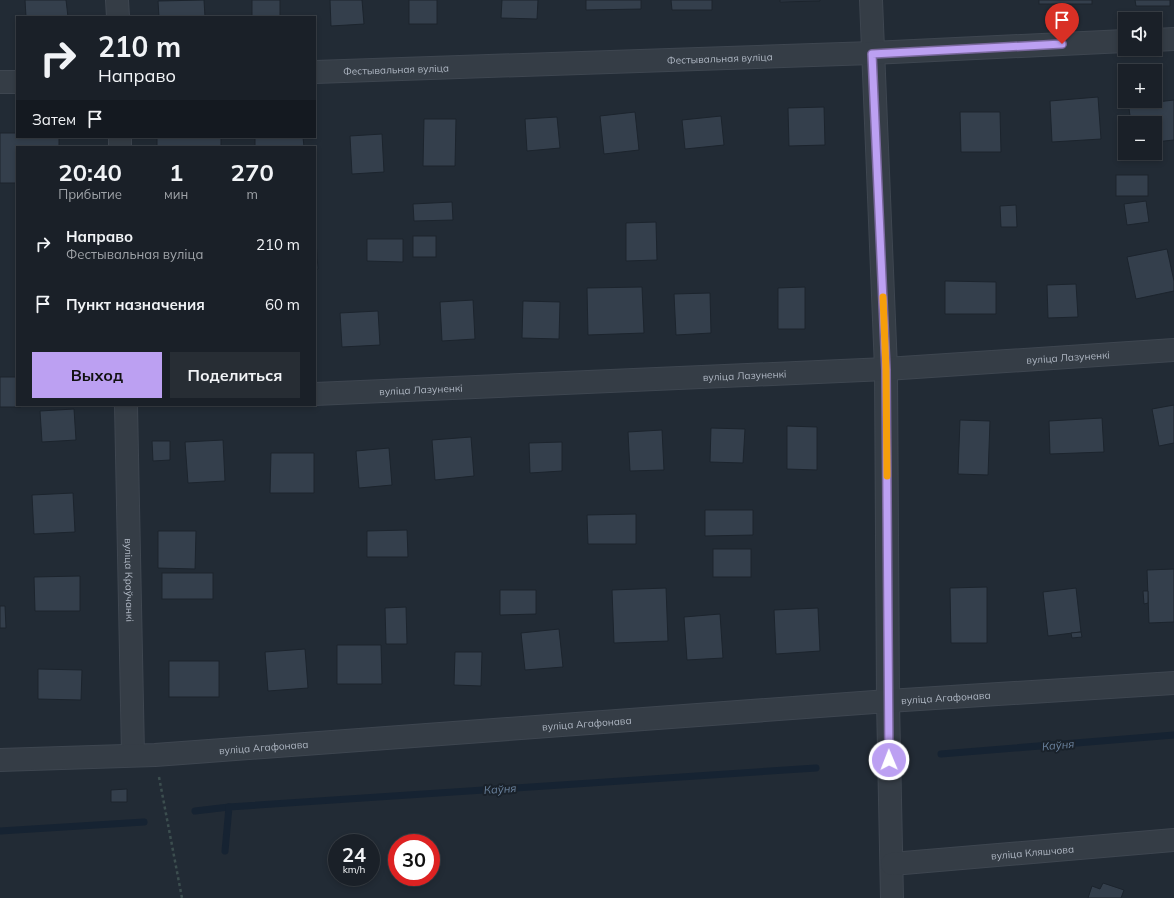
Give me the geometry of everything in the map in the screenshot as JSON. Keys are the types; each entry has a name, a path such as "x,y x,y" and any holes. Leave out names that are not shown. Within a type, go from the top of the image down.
{"street":[{"path":"118,0 118,16"},
{"path":"871,0 886,370 888,701 892,898"},
{"path":"1162,40 1174,39"},
{"name":"Фестывальная вуліца","path":"316,72 872,54 1118,41"},
{"path":"0,82 16,82"},
{"name":"вуліца Лазуненкі","path":"316,394 886,370 1174,350"},
{"name":"вуліца Краўчанкі","path":"126,406 133,756"},
{"name":"вуліца Агафонава","path":"0,760 133,756 888,701 1174,683"},
{"name":"вуліца Кляшчова","path":"892,864 1174,840"}],"path":[{"path":"155,754 182,898"}],"building":[{"path":"25,0 66,0 68,16 26,16"},
{"path":"204,0 205,16 159,16 158,1"},
{"path":"252,0 280,0 280,16 252,16"},
{"path":"330,0 362,0 364,24 331,26"},
{"path":"409,0 437,0 437,24 409,24"},
{"path":"502,0 538,0 537,19 501,18"},
{"path":"586,0 641,0 641,9 586,10"},
{"path":"671,0 712,0 712,10 672,10"},
{"path":"780,0 820,0 820,1 780,2"},
{"path":"1039,0 1092,0 1092,4 1039,4"},
{"path":"1135,0 1170,0 1170,6 1136,6"},
{"path":"1098,97 1101,139 1052,142 1050,101"},
{"path":"1174,100 1174,140 1162,141 1162,116 1130,116 1129,108 1162,108 1162,101"},
{"path":"824,107 825,145 789,146 788,108"},
{"path":"635,112 639,150 604,154 600,116"},
{"path":"960,112 1000,112 1001,152 961,152"},
{"path":"721,116 724,145 685,149 682,120"},
{"path":"557,117 560,148 527,151 525,119"},
{"path":"424,119 456,119 455,166 423,166"},
{"path":"0,133 16,133 16,138 59,138 59,146 16,146 16,183 0,183"},
{"path":"382,134 384,172 352,174 350,136"},
{"path":"157,138 221,138 221,146 157,146"},
{"path":"255,138 303,138 304,146 255,146"},
{"path":"1116,175 1148,175 1148,196 1116,196"},
{"path":"1146,201 1149,222 1127,225 1124,204"},
{"path":"452,202 453,220 414,221 413,204"},
{"path":"1016,205 1017,227 1001,227 1000,206"},
{"path":"656,222 657,260 626,261 626,223"},
{"path":"413,236 436,236 436,257 413,257"},
{"path":"367,239 403,239 403,262 367,261"},
{"path":"316,242 318,269 316,270"},
{"path":"1167,249 1174,281 1174,291 1136,299 1127,257"},
{"path":"945,281 996,282 996,314 945,314"},
{"path":"1076,284 1078,317 1048,318 1047,285"},
{"path":"642,287 644,333 588,335 587,288"},
{"path":"805,287 805,329 778,329 778,288"},
{"path":"710,293 711,333 676,335 674,294"},
{"path":"473,300 475,339 442,341 440,302"},
{"path":"523,301 560,302 559,339 522,338"},
{"path":"378,311 380,345 342,347 340,313"},
{"path":"0,377 16,377 16,406 21,407 0,407"},
{"path":"1174,405 1174,443 1159,446 1152,409"},
{"path":"74,409 76,440 42,442 40,411"},
{"path":"1102,418 1104,452 1050,454 1049,421"},
{"path":"960,420 990,421 988,475 958,474"},
{"path":"787,426 817,427 817,470 787,469"},
{"path":"711,428 745,429 743,463 710,462"},
{"path":"662,430 664,470 630,471 628,432"},
{"path":"471,437 474,476 435,480 432,440"},
{"path":"223,440 225,481 188,483 185,442"},
{"path":"152,441 170,441 170,460 153,461"},
{"path":"562,442 562,471 530,473 529,443"},
{"path":"389,448 392,485 359,488 356,451"},
{"path":"271,453 314,453 314,493 270,493"},
{"path":"73,493 75,532 34,534 32,495"},
{"path":"705,510 753,510 753,535 705,536"},
{"path":"636,514 636,544 588,544 587,515"},
{"path":"407,530 408,557 367,557 367,531"},
{"path":"158,531 196,531 195,569 158,568"},
{"path":"713,549 751,549 751,577 713,577"},
{"path":"1174,569 1174,622 1149,623 1147,570"},
{"path":"162,573 213,573 213,599 162,599"},
{"path":"80,576 80,611 35,611 34,577"},
{"path":"987,587 987,643 951,643 950,588"},
{"path":"666,588 668,641 614,643 612,590"},
{"path":"1076,588 1081,632 1048,636 1043,592"},
{"path":"500,590 536,590 536,614 500,615"},
{"path":"1143,591 1148,591 1148,603 1144,604"},
{"path":"0,606 5,606 6,628 0,628"},
{"path":"406,607 407,644 386,644 385,608"},
{"path":"818,608 820,651 776,654 774,610"},
{"path":"720,614 723,658 687,660 684,617"},
{"path":"559,629 563,667 525,670 521,633"},
{"path":"1081,632 1082,637 1072,638 1071,633"},
{"path":"337,645 381,645 382,684 337,684"},
{"path":"305,649 308,688 268,691 265,652"},
{"path":"455,652 482,652 481,686 454,685"},
{"path":"169,661 219,661 219,697 169,697"},
{"path":"38,669 82,670 81,700 38,699"},
{"path":"127,789 127,802 111,802 111,790"},
{"path":"1103,883 1124,890 1121,898 1088,898 1092,886 1100,889"}],"waterway":[{"name":"Каўня","path":"941,754 1174,735"},
{"name":"Каўня","path":"225,851 229,807 816,768"},
{"path":"195,811 229,807"},
{"path":"0,831 144,822"}],"slow traffic":[{"path":"883,297 886,370 887,476"}],"route":[{"path":"889,760 886,370 872,54 1062,44"}]}
